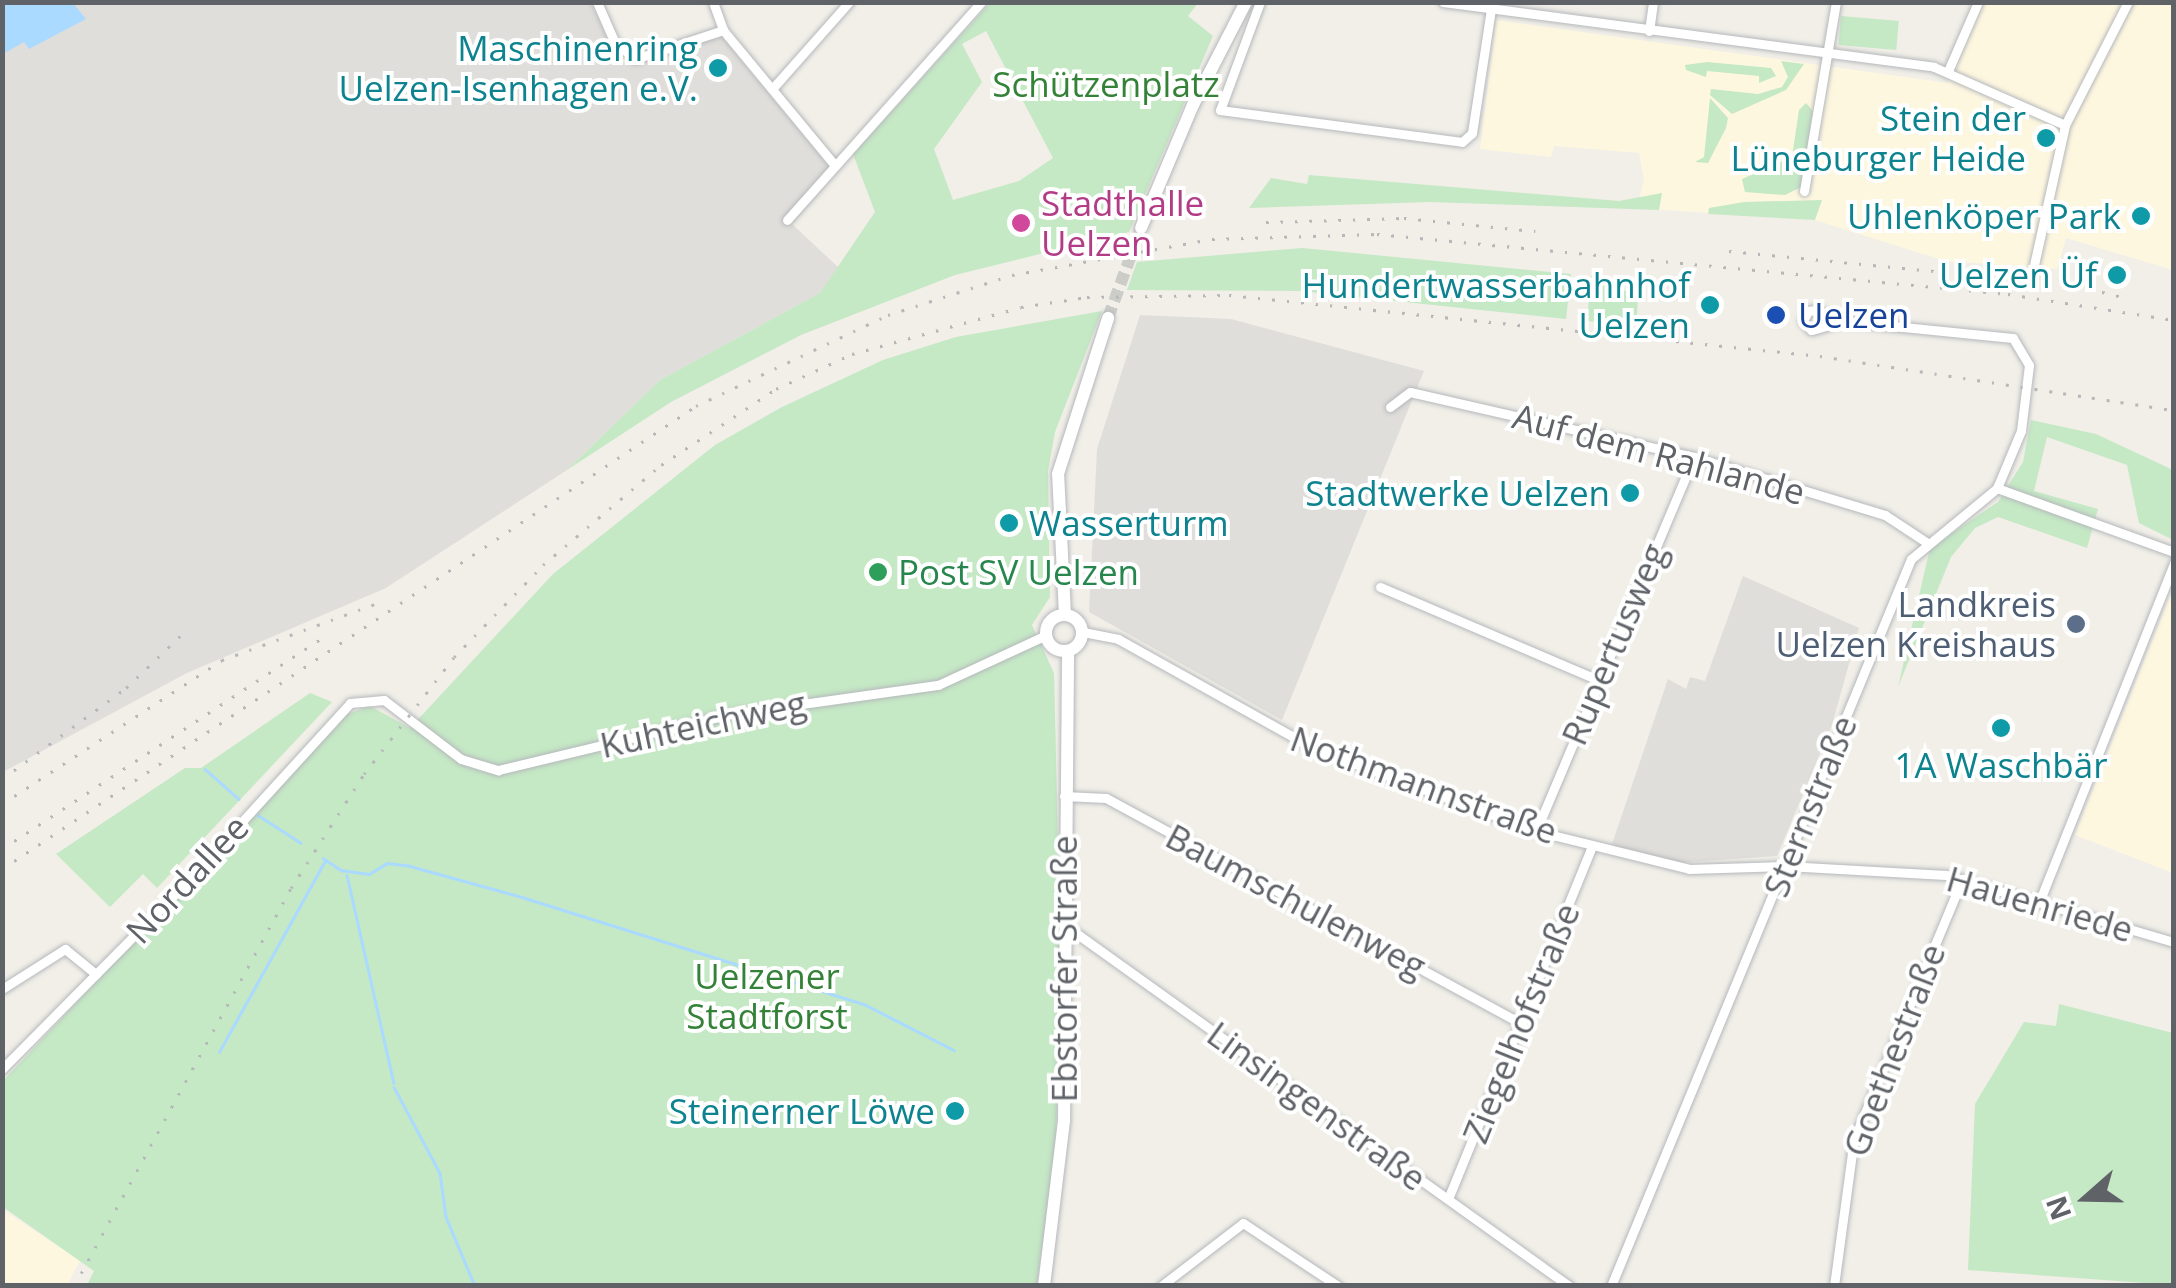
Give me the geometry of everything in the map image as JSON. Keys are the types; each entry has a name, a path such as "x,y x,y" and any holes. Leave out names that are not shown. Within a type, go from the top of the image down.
{"main road":[{"path":"1141,228 1193,105 1246,2"},
{"path":"1064,614 1053,618 1046,635 1052,646 1068,651 1083,632 1064,614 1058,474 1108,318"},
{"name":"Ebstorfer Straße","path":"1044,1286 1064,1120 1068,651"}],"street":[{"path":"597,2 614,41 635,59 723,30"},
{"path":"713,2 723,30 834,164"},
{"path":"772,89 849,2"},
{"path":"787,220 982,2"},
{"path":"1260,2 1220,110 1469,140 1492,6"},
{"path":"1443,2 1948,71 2065,125"},
{"path":"1649,31 1653,2"},
{"path":"1804,191 1836,2"},
{"path":"1948,71 1978,2"},
{"path":"2032,274 2065,125 2128,2"},
{"name":"Sternstraße","path":"1612,1286 1899,584 1926,542 1997,488 2021,431 2027,354 2013,338 1843,321"},
{"name":"Auf dem Rahlande","path":"1390,407 1410,392 1694,458 1885,515 1926,542"},
{"name":"Rupertusweg","path":"1536,830 1596,679 1694,458"},
{"path":"1997,488 2174,552"},
{"path":"2040,900 2174,563"},
{"path":"1380,587 1596,679"},
{"name":"Nothmannstraße","path":"1083,632 1118,639 1313,748 1536,830 1688,869 1786,866"},
{"name":"Kuhteichweg","path":"373,697 396,706 474,766 498,770 731,714 938,685 1046,635"},
{"name":"Nordallee","path":"2,1069 342,710 373,697"},
{"name":"Baumschulenweg","path":"1064,796 1106,798 1523,1024"},
{"name":"Ziegelhofstraße","path":"1448,1199 1523,1024 1592,846"},
{"name":"Hauenriede","path":"1786,866 1962,879 2174,942"},
{"name":"Goethestraße","path":"1834,1286 1854,1139 1962,879"},
{"name":"Linsingenstraße","path":"1066,926 1569,1286"},
{"path":"2,989 65,949 96,974"},
{"path":"1161,1286 1242,1223 1338,1286"}],"shaded area":[{"path":"3,3 591,3 619,64 722,37 835,174 792,224 839,268 820,293 660,380 567,470 386,588 187,673 3,772"},
{"path":"1982,3 2173,3 2173,270 2066,238 2057,269 1945,261 1815,220 1637,208 1644,180 1639,153 1554,146 1551,157 1480,149 1496,20 1948,83"},
{"path":"1140,315 1231,319 1424,371 1282,720 1089,612 1097,449"},
{"path":"1743,576 1859,628 1832,725 1777,856 1675,863 1625,851 1612,844 1668,679 1686,689 1690,677 1705,681"},
{"path":"2173,589 2173,873 2075,835"},
{"path":"2,1209 80,1261 67,1285 3,1285"}],"green space":[{"name":"Schützenplatz","path":"990,3 1198,3 1188,16 1213,36 1129,232 955,275 801,335 671,402 567,470 660,380 820,293 875,212 853,154","holes":["986,31 1053,158 1019,181 953,200 934,149 982,82 962,44"]},
{"path":"1841,16 1899,21 1896,50 1838,45"},
{"path":"1781,61 1804,64 1786,90 1732,114 1710,95 1711,89 1758,94 1782,87 1788,77"},
{"path":"1707,62 1771,68 1776,76 1759,83 1759,76 1707,71 1706,77 1686,70 1685,65"},
{"path":"1710,98 1728,118 1726,128 1708,163 1695,162 1704,157"},
{"path":"1806,103 1813,111 1801,187 1785,195 1745,192 1742,179 1792,157 1799,110"},
{"path":"1309,175 1619,201 1662,193 1659,210 1430,202 1249,208 1271,178 1307,184"},
{"path":"1822,200 1815,220 1708,214 1709,208 1744,202"},
{"path":"1302,248 1571,274 1566,319 1300,291 1127,290 1137,262"},
{"path":"1591,276 1609,276 1621,290 1638,294 1637,315 1627,324 1587,321"},
{"name":"Uelzener Stadtforst","path":"1102,311 1055,432 1048,471 1050,597 1032,625 1054,673 1060,927 1056,1149 1037,1285 87,1285 94,1271 3,1207 2,1082 347,714 370,706 410,728 553,574 715,445 782,407 883,360 956,337"},
{"path":"2031,420 2096,434 2173,470 2173,540 2139,523 2127,465 2047,437 2034,491 2098,509 2087,548 1998,517 1975,528 1951,557 1898,687 1930,548 1998,502 2023,462"},
{"path":"310,693 332,702 157,888 143,874 110,907 56,854 185,768 201,768"},
{"path":"2059,1004 2173,1033 2173,1285 1968,1270 1975,1104 2024,1022 2056,1026"}],"water":[{"path":"3,2 73,3 86,19 29,49 24,42 3,54"}],"waterway":[{"path":"205,769 239,799"},
{"path":"258,815 301,843"},
{"path":"323,858 341,870 369,874 387,863 410,866 525,898 864,1004 954,1050"},
{"path":"219,1052 325,861"},
{"path":"347,875 394,1083"},
{"path":"394,1087 440,1173 446,1217 475,1286"}],"tunnel":[{"path":"1108,318 1141,228"}],"railway":[{"path":"1266,222 1404,218 1535,231"},
{"path":"2,869 696,406 888,315 1012,275 1212,239 1377,234 2008,294 2174,320"},
{"path":"1729,251 2074,285 2126,298"},
{"path":"74,1286 291,888 364,774 454,657 543,565 661,465 776,389 852,354 1021,307 1087,297 1229,295 1820,356 2174,410"},
{"path":"2,804 222,660 378,603"},
{"path":"2,779 126,688 181,635"},
{"path":"2,849 324,637"}],"place":[{"name":"Maschinenring Uelzen-Isenhagen e.V.","path":"718,68"},
{"name":"Stein der Lüneburger Heide","path":"2046,138"},
{"name":"Uhlenköper Park","path":"2141,216"},
{"name":"Stadthalle Uelzen","path":"1021,223"},
{"name":"Uelzen Üf","path":"2117,275"},
{"name":"Hundertwasserbahnhof Uelzen","path":"1710,305"},
{"name":"Uelzen","path":"1776,315"},
{"name":"Stadtwerke Uelzen","path":"1630,493"},
{"name":"Wasserturm","path":"1009,523"},
{"name":"Post SV Uelzen","path":"878,572"},
{"name":"Landkreis Uelzen Kreishaus","path":"2076,624"},
{"name":"1A Waschbär","path":"2001,728"},
{"name":"Steinerner Löwe","path":"955,1111"}]}
